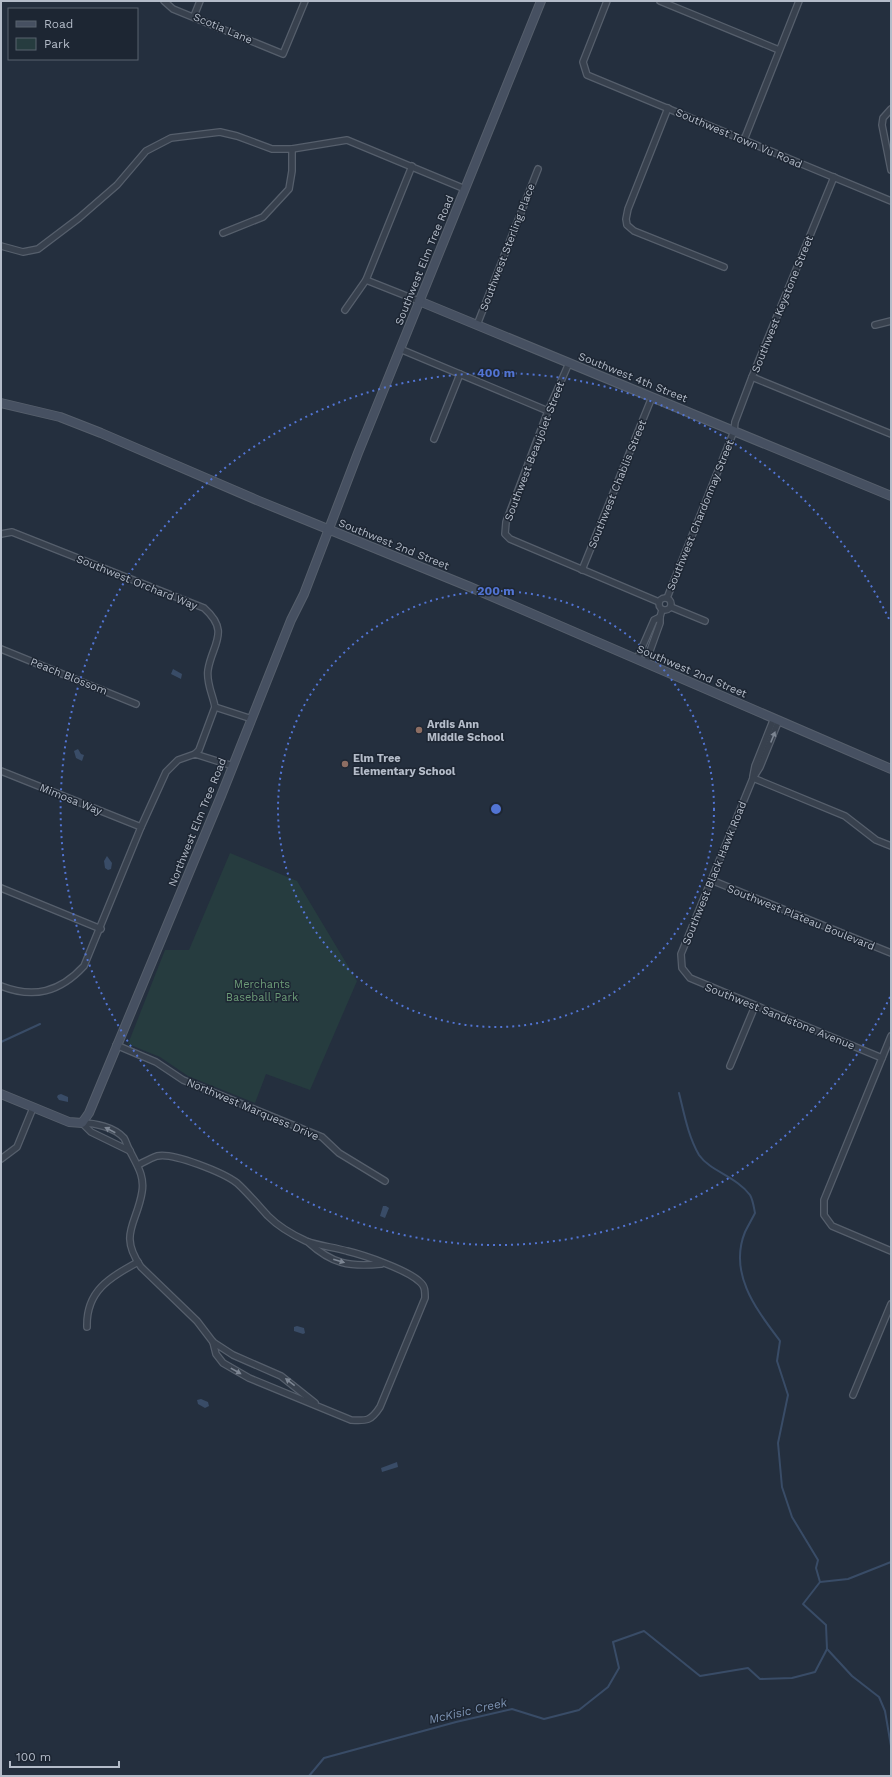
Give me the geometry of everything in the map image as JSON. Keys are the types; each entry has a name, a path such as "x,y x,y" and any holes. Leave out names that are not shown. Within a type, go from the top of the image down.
{"street":[{"name":"Scotia Lane","path":"164,1 173,8 283,54 305,1"},
{"path":"194,16 200,1"},
{"name":"Southwest Elm Tree Road","path":"329,529 419,301 541,1"},
{"name":"Southwest Town Vu Road","path":"607,1 582,62 587,74 891,201"},
{"path":"660,1 779,50"},
{"path":"744,140 799,1"},
{"path":"668,108 626,219 627,225 634,231 724,266"},
{"path":"890,110 884,118 882,125 891,170"},
{"path":"1,246 23,252 38,249 79,218 117,185 146,151 171,138 220,132 238,136 272,149 292,149 347,140 465,189"},
{"path":"223,233 263,217 289,189 292,171 292,149"},
{"path":"345,310 366,280 412,166"},
{"name":"Southwest Sterling Place","path":"477,325 538,168"},
{"name":"Southwest Keystone Street","path":"734,431 735,422 752,376 834,177"},
{"name":"Southwest 4th Street","path":"366,280 891,496"},
{"path":"875,325 891,321"},
{"path":"400,349 548,411"},
{"name":"Southwest Beaujolet Street","path":"569,363 548,411 506,522 505,534 510,539 582,570"},
{"path":"434,439 460,374"},
{"path":"752,376 891,434"},
{"name":"Southwest Chablis Street","path":"582,570 652,397"},
{"name":"Southwest 2nd Street","path":"1,403 60,417 646,662 891,769"},
{"name":"Southwest Chardonnay Street","path":"667,598 734,431"},
{"name":"Northwest Elm Tree Road","path":"82,1123 89,1113 116,1044 252,720 291,620 304,594 329,529"},
{"name":"Southwest Orchard Way","path":"1,534 12,532 204,608 213,616 218,627 219,634 219,640 208,671 209,685 215,707"},
{"path":"582,570 659,602"},
{"path":"659,602 661,599 667,598 670,601 671,607"},
{"path":"659,602 658,606 662,610 666,611 671,607"},
{"path":"671,607 705,621"},
{"path":"646,662 660,623 662,610"},
{"path":"637,659 654,620 660,616"},
{"name":"Peach Blossom","path":"1,649 136,704"},
{"path":"1,986 27,993 56,988 68,982 84,966 141,827 166,772 178,760 195,754 199,750 215,707 252,720"},
{"name":"Southwest Black Hawk Road","path":"682,968 681,954 753,778 755,766 777,719"},
{"path":"195,754 233,766"},
{"name":"Mimosa Way","path":"1,771 141,827"},
{"path":"753,778 845,816 876,840 891,846"},
{"name":"Southwest Plateau Boulevard","path":"711,880 891,953"},
{"path":"1,888 100,929"},
{"name":"Southwest Sandstone Avenue","path":"682,968 690,978 882,1058"},
{"path":"730,1066 755,1006"},
{"path":"891,1036 824,1200 824,1215 832,1226 891,1252"},
{"name":"Northwest Marquess Drive","path":"116,1044 156,1062 183,1080 322,1137 339,1153 385,1181"},
{"path":"1,1094 68,1122 94,1123 112,1130 124,1138 138,1165 142,1177 142,1192 130,1229 129,1241 134,1257 197,1321 213,1342 233,1355 281,1376 320,1407"},
{"path":"1,1159 17,1147 33,1108"},
{"path":"82,1123 90,1132 130,1151"},
{"path":"138,1165 158,1156 181,1158 206,1168 235,1182 251,1196 269,1217 288,1231 306,1241 322,1254 336,1261 357,1265 384,1264"},
{"path":"213,1342 216,1354 223,1363 249,1378 351,1420 365,1420 374,1417 380,1407 425,1298 426,1290 420,1282 410,1274 347,1251 324,1247 306,1241"},
{"path":"87,1327 86,1316 91,1300 111,1277 138,1262"},
{"path":"853,1395 891,1304"}],"green space":[{"name":"Merchants Baseball Park","path":"230,853 297,881 357,981 310,1090 266,1074 255,1103 188,1076 160,1057 128,1044 165,950 189,950"}],"water":[{"path":"173,669 182,674 181,679 171,674"},
{"path":"78,749 81,754 84,755 82,761 76,758 74,751"},
{"path":"107,856 112,863 111,869 108,870 105,868 104,861"},
{"path":"61,1094 68,1097 68,1102 59,1100 57,1097"},
{"path":"383,1206 389,1208 385,1218 380,1216"},
{"path":"297,1326 304,1328 305,1333 303,1334 294,1331 294,1327"},
{"path":"201,1399 208,1402 209,1406 205,1408 198,1404 197,1400"},
{"path":"397,1462 398,1467 382,1472 381,1468"}],"waterway":[{"path":"1,1042 40,1024"},
{"path":"679,1093 689,1132 699,1155 704,1161 745,1189 753,1202 755,1213 745,1232 741,1247 740,1262 743,1277 754,1304 780,1341 777,1361 788,1395 778,1443 782,1487 792,1517 818,1560 816,1568 820,1582"},
{"name":"McKisic Creek","path":"309,1776 324,1758 456,1722 512,1709 544,1719 579,1710 608,1687 619,1668 613,1642 644,1631 700,1676 748,1668 760,1679 792,1678 815,1672 827,1649 826,1625 803,1604 820,1582 848,1579 891,1562"},
{"path":"828,1650 852,1676 879,1697 885,1711 891,1746"}],"place":[{"name":"Ardis Ann Middle School","path":"419,730"},
{"name":"Elm Tree Elementary School","path":"345,764"}]}
